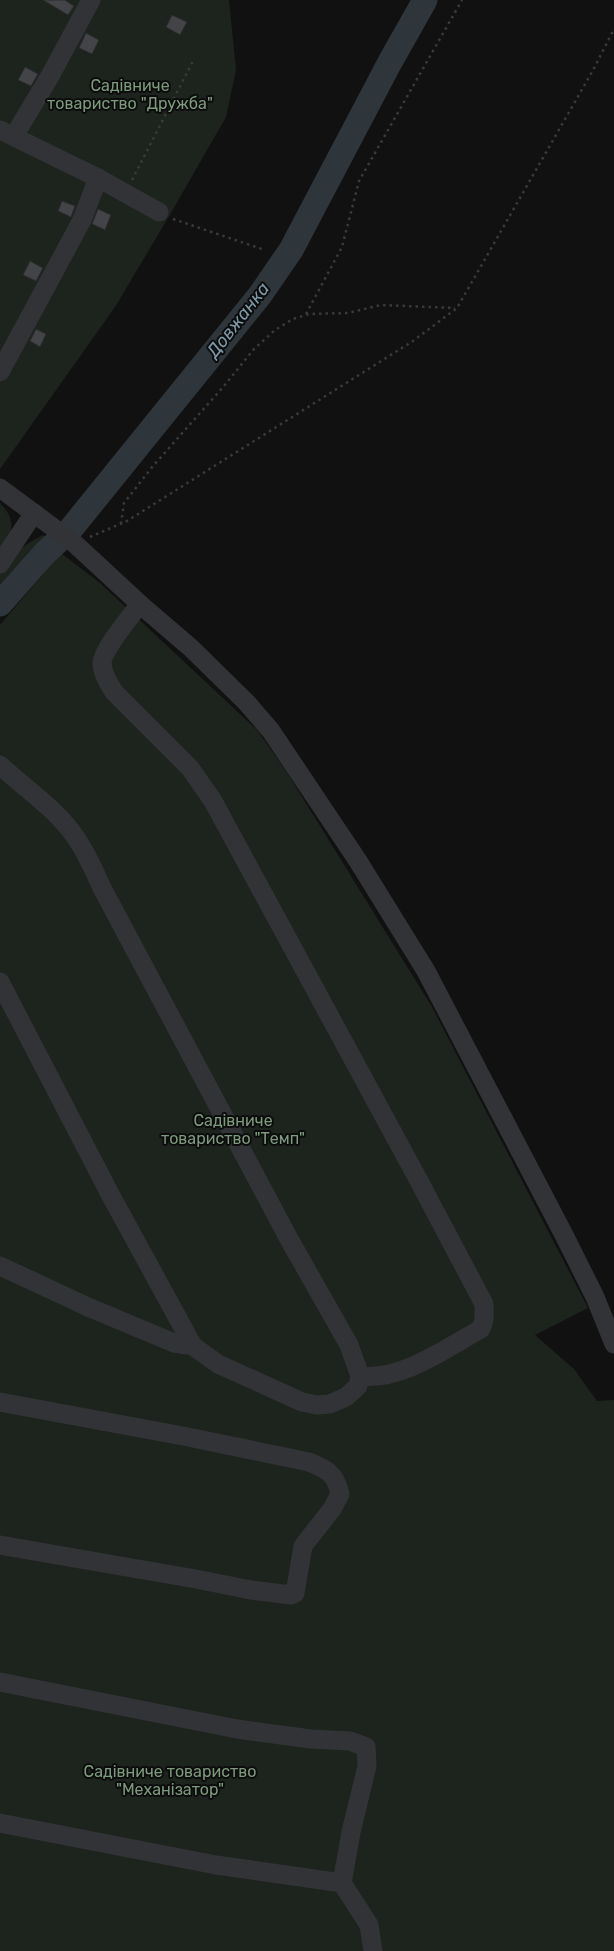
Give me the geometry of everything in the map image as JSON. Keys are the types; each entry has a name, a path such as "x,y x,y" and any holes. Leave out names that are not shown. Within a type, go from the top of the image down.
{"street":[{"path":"90,0 50,76 7,133 98,178 158,212"},
{"path":"0,372 82,220 98,178"},
{"path":"0,488 74,543 199,655 271,731 368,877 426,971 595,1297 614,1344"},
{"path":"0,564 34,513"},
{"path":"140,604 108,649 102,663 106,679 114,692 190,768 213,801 484,1304 484,1320 481,1329 395,1374 381,1377 360,1376"},
{"path":"0,764 65,824 88,858 102,888 289,1239 349,1346 360,1376 358,1386 346,1397 330,1404 317,1405 302,1402 218,1364 193,1346 114,1202 0,982"},
{"path":"0,1266 88,1307 174,1343 188,1345 191,1343"},
{"path":"0,1402 183,1436 308,1462 326,1469 336,1479 340,1494 332,1509 303,1546 295,1593 291,1595 251,1590 0,1545"},
{"path":"0,1682 237,1729 311,1739 350,1741 366,1747 367,1766 351,1832 342,1883 369,1925 373,1951"},
{"path":"0,1823 216,1865 342,1883"}],"path":[{"path":"305,316 342,247 359,181 462,0"},
{"path":"74,543 121,524 413,341 457,308 592,72 614,29"},
{"path":"125,193 194,59"},
{"path":"158,212 184,224 262,249"},
{"path":"121,524 124,503 152,466 224,386 254,349 275,330 293,319 305,316 348,313 381,305 457,308"}],"green space":[{"name":"Садівниче товариство \"Дружба\"","path":"0,0 229,0 236,70 226,117 168,218 115,307 0,469"},
{"path":"0,503 9,516 11,527 8,538 0,551"},
{"path":"43,535 55,550 50,560 37,570 0,612 0,573 3,567 18,551"},
{"path":"61,553 100,583 257,730 286,771 432,1007 588,1308 535,1335 574,1369 597,1401 614,1400 614,1951 0,1951 0,625"}],"building":[{"path":"43,0 65,0 74,6 68,15"},
{"path":"172,15 187,22 180,35 166,27"},
{"path":"86,33 99,40 92,54 79,48"},
{"path":"25,67 38,74 31,86 18,80"},
{"path":"62,201 75,206 71,217 58,211"},
{"path":"98,209 111,215 105,230 92,224"},
{"path":"30,261 43,268 36,281 23,275"},
{"path":"36,329 46,334 40,347 30,341"}],"waterway":[{"name":"Довжанка","path":"0,604 45,553 70,530 260,295 291,250 390,62 425,0"}],"park label":[{"name":"Садівниче товариство \"Темп\"","path":"233,1129"},
{"name":"Садівниче товариство \"Механізатор\"","path":"170,1780"}]}
